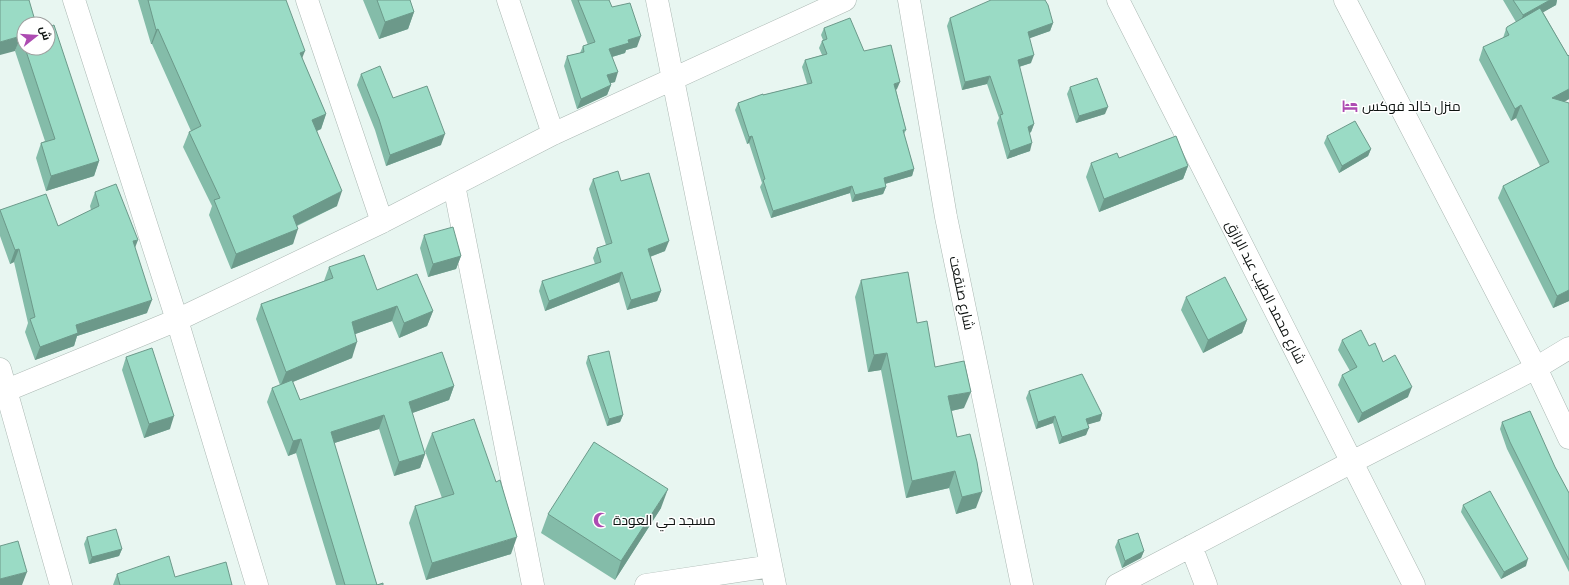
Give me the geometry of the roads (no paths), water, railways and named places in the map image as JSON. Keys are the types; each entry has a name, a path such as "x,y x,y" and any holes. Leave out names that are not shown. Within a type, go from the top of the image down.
{"street":[{"path":"74,0 177,320 256,585"},
{"path":"307,0 382,222"},
{"path":"508,0 552,134"},
{"path":"646,585 773,575 674,77 657,0"},
{"path":"4,391 177,320 382,222 552,134 844,0"},
{"name":"شارع صنقعت","path":"908,0 946,217 1022,585"},
{"name":"شارع محمد الطيب عبد الرازق","path":"1118,0 1414,585"},
{"path":"1345,0 1536,368 1569,438"},
{"path":"454,184 533,585"},
{"path":"1117,585 1536,368 1569,348"},
{"path":"0,369 4,391 61,585"},
{"path":"1191,546 1206,585"}],"place":[{"name":"منزل خالد فوكس","path":"1350,106"},
{"name":"مسجد حي العودة","path":"601,520"}]}
